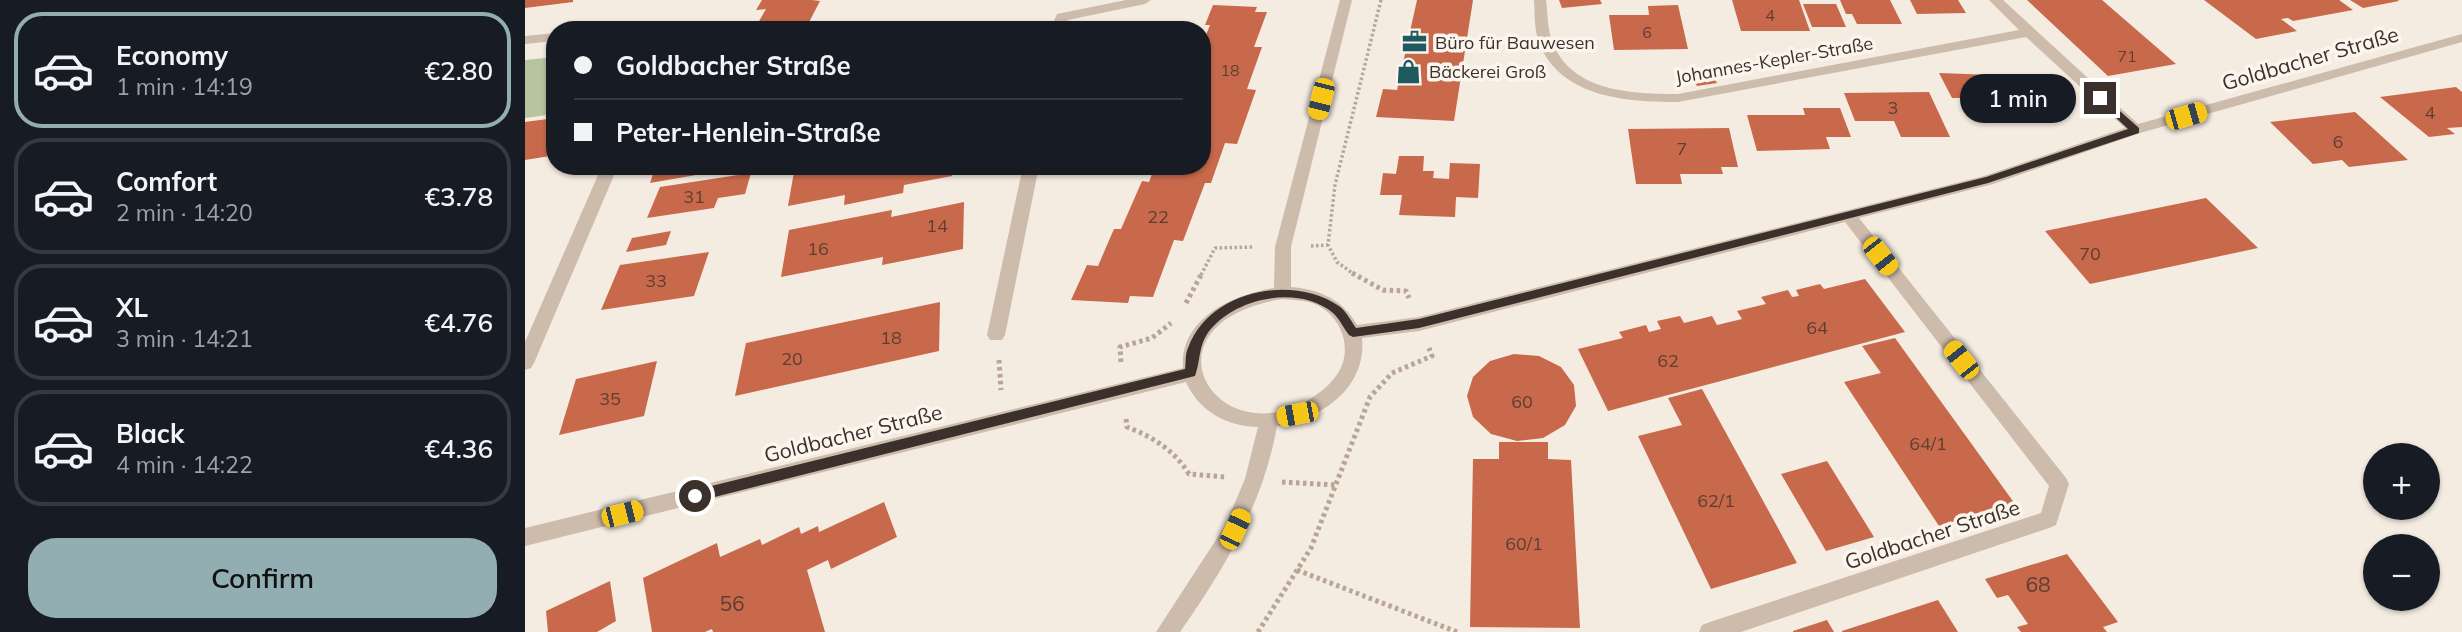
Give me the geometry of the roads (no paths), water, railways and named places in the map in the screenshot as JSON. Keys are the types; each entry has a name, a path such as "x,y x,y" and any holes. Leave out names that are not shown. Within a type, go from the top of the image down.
{"street":[{"path":"1060,21 1062,17 1145,0"},
{"path":"1282,293 1283,247 1346,0"},
{"name":"Johannes-Kepler-Straße","path":"1540,0 1545,43 1557,65 1584,83 1606,92 1654,99 1678,98 2029,32"},
{"path":"1995,0 2135,130"},
{"path":"525,40 546,38"},
{"name":"Goldbacher Straße","path":"1353,332 1419,324 1988,180 2135,130 2462,38"},
{"path":"525,363 606,175"},
{"path":"996,335 1029,175"},
{"name":"Goldbacher Straße","path":"1710,632 2049,519 2059,484 1848,215"},
{"path":"1282,293 1313,297 1338,311 1353,332 1355,355 1346,379 1325,400 1297,414 1269,420 1237,417 1215,407 1199,392 1191,373 1193,349 1206,327 1227,309 1254,298 1282,293"},
{"name":"Goldbacher Straße","path":"525,537 1191,373"},
{"path":"1167,632 1235,529 1257,480 1269,420"}],"place":[{"name":"Büro für Bauwesen","path":"1415,42"},
{"name":"Bäckerei Groß","path":"1409,71"}]}
